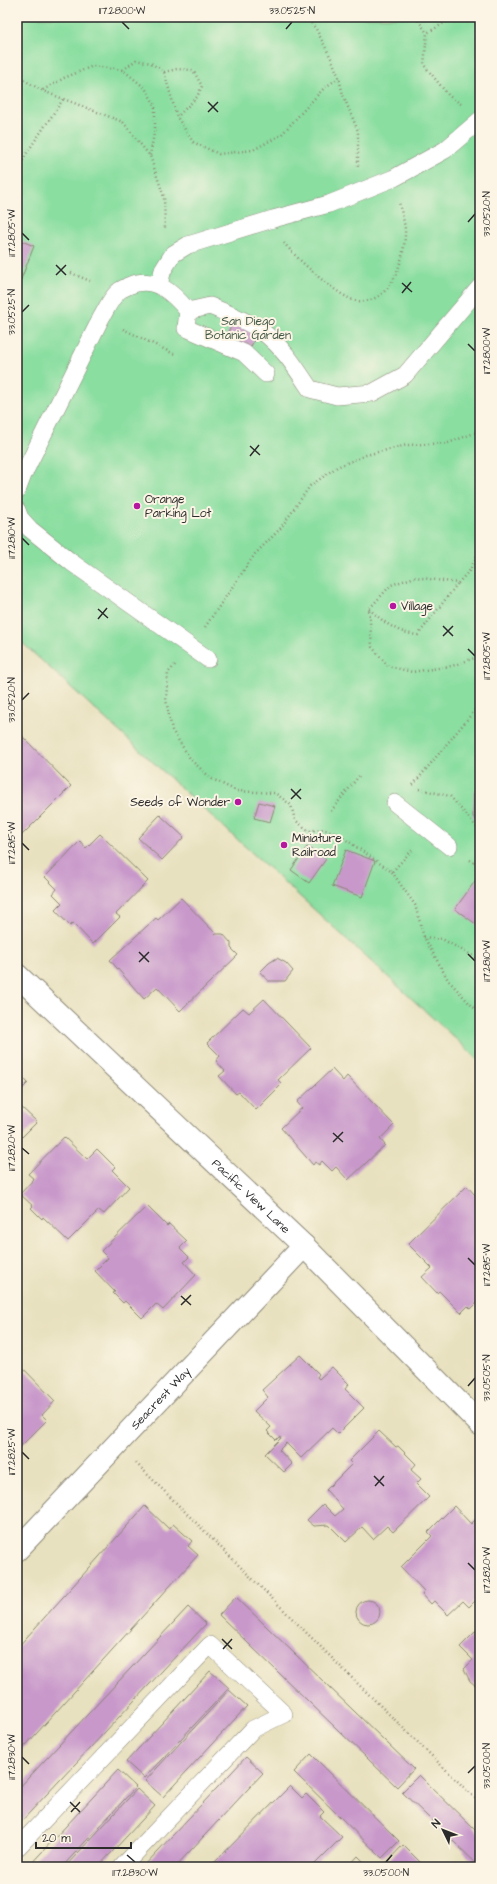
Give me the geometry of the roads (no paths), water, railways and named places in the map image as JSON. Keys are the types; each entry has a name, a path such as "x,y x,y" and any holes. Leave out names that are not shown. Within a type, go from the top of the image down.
{"street":[{"name":"Pacific View Lane","path":"17,975 304,1246 480,1424"},
{"name":"Seacrest Way","path":"17,1550 304,1246"}],"lane":[{"path":"159,284 163,270 173,254 201,241 328,204 394,178 445,150 480,120"},
{"path":"17,491 20,474 109,303 119,291 136,283 153,282 159,284 176,296 188,311 186,328 244,353 266,374"},
{"path":"188,311 210,306 262,331 292,362 310,389 337,396 372,393 405,375 480,287"},
{"path":"17,510 20,518 30,528 71,562 208,659"},
{"path":"394,803 449,846"},
{"path":"17,1848 210,1645 284,1714 253,1729 122,1867"}],"place":[{"name":"Orange Parking Lot","path":"137,506"},
{"name":"Village","path":"393,606"},
{"name":"Seeds of Wonder","path":"238,802"},
{"name":"Miniature Railroad","path":"284,845"}],"park label":[{"name":"San Diego Botanic Garden","path":"248,328"}]}
